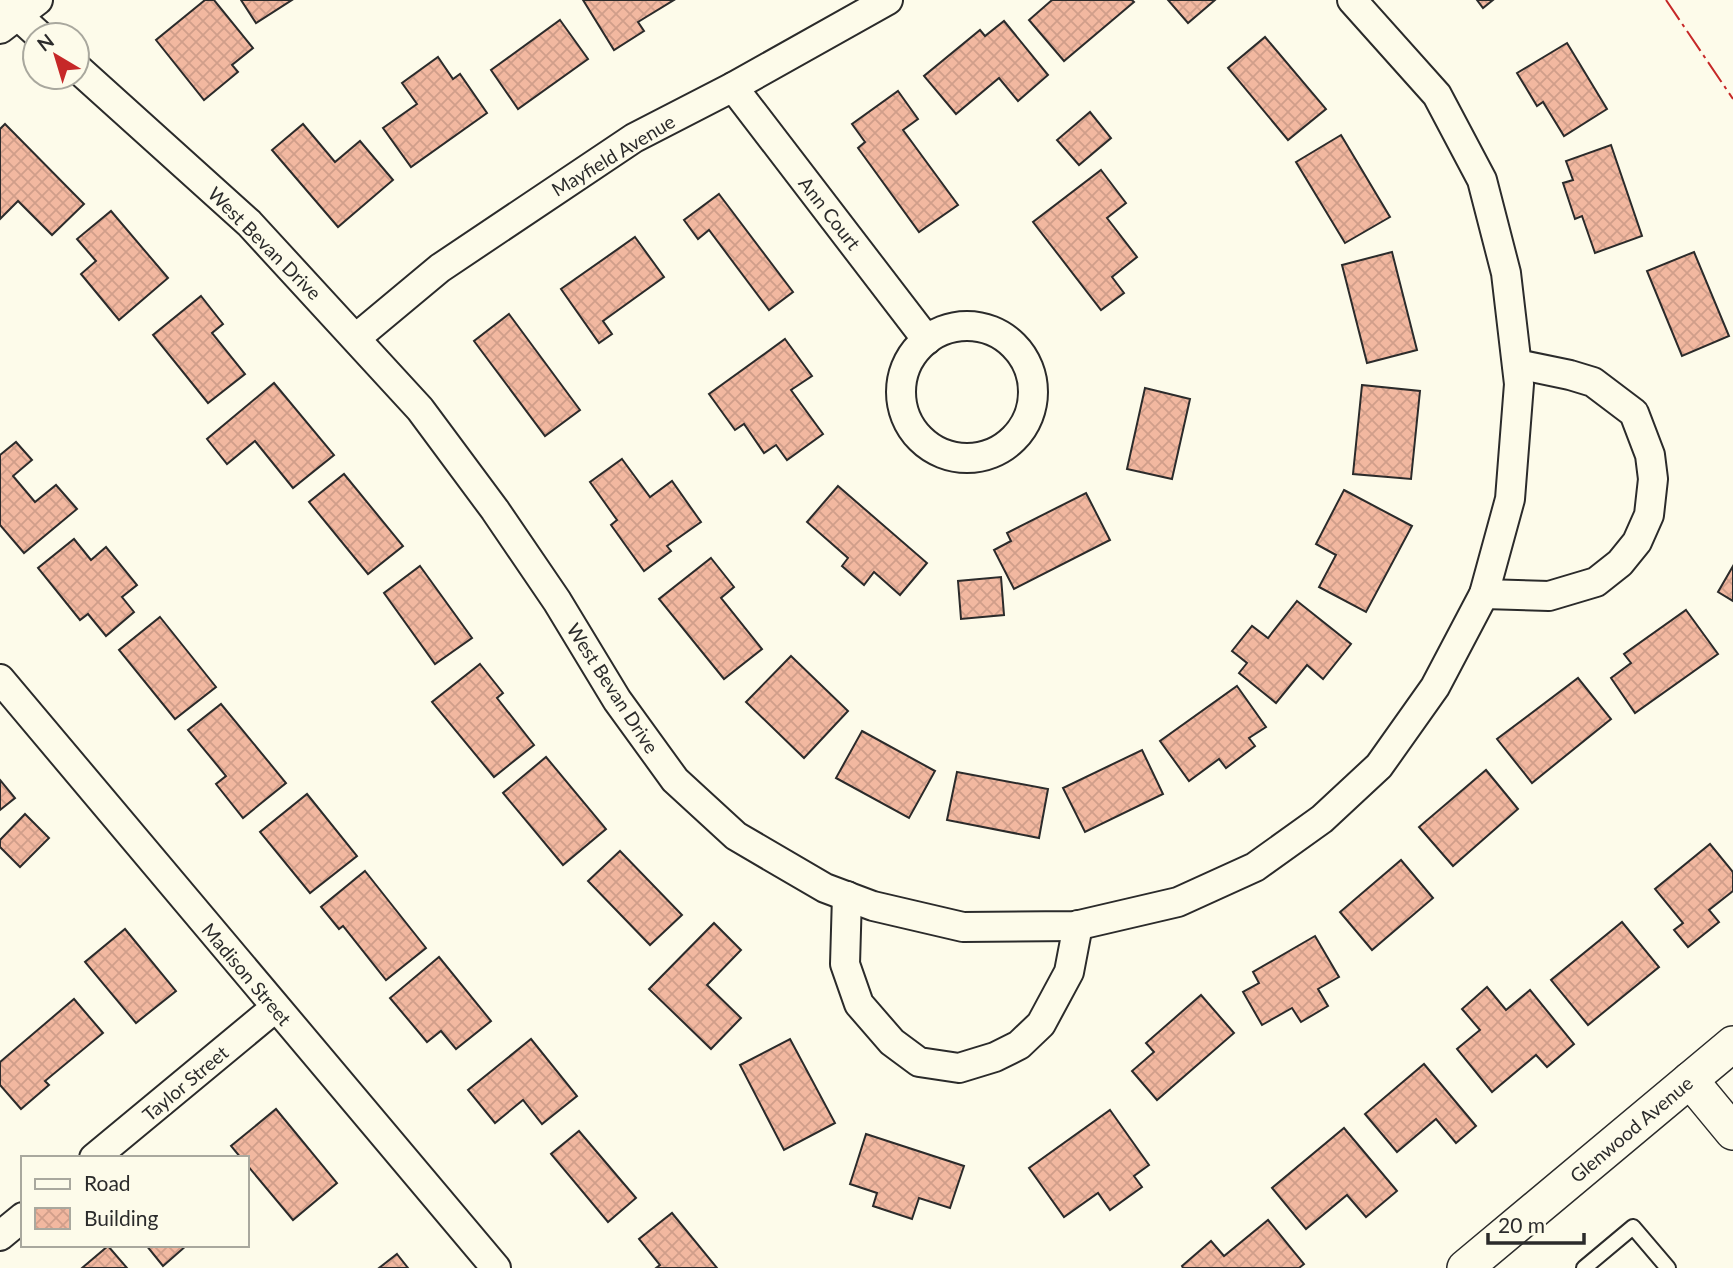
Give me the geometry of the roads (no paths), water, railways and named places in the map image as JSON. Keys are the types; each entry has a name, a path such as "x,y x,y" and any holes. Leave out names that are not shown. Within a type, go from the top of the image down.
{"street":[{"name":"Mayfield Avenue","path":"356,338 440,268 634,138 733,87 888,0"},
{"name":"West Bevan Drive","path":"91,81 249,223 420,409 495,510 557,601 617,700 675,780 736,836 825,888 873,906 963,927 1078,925 1178,902 1255,867 1322,819 1380,766 1435,687 1483,594 1510,499 1519,384 1506,273 1482,180 1437,95 1352,0"},
{"name":"Ann Court","path":"733,87 927,340"},
{"path":"967,326 987,329 1006,339 1021,353 1031,372 1033,393 1029,414 1019,433 1004,447 983,456 960,458 939,452 930,446 921,439 908,421 901,400 903,377 912,357 927,340 945,330 967,326"},
{"path":"1483,594 1549,596 1596,582 1620,563 1637,542 1649,516 1653,479 1650,456 1634,413 1594,382 1517,364"},
{"name":"Madison Street","path":"0,679 496,1268"},
{"path":"847,896 845,964 859,1004 892,1042 919,1062 959,1068 995,1057 1019,1045 1041,1024 1069,972 1078,925"},
{"name":"Taylor Street","path":"96,1156 275,1008"},
{"name":"Glenwood Avenue","path":"1465,1268 1733,1044"},
{"path":"1690,1080 1733,1132"},
{"path":"0,1236 21,1219"}],"lane":[{"path":"1584,1268 1633,1227 1668,1268"}]}
